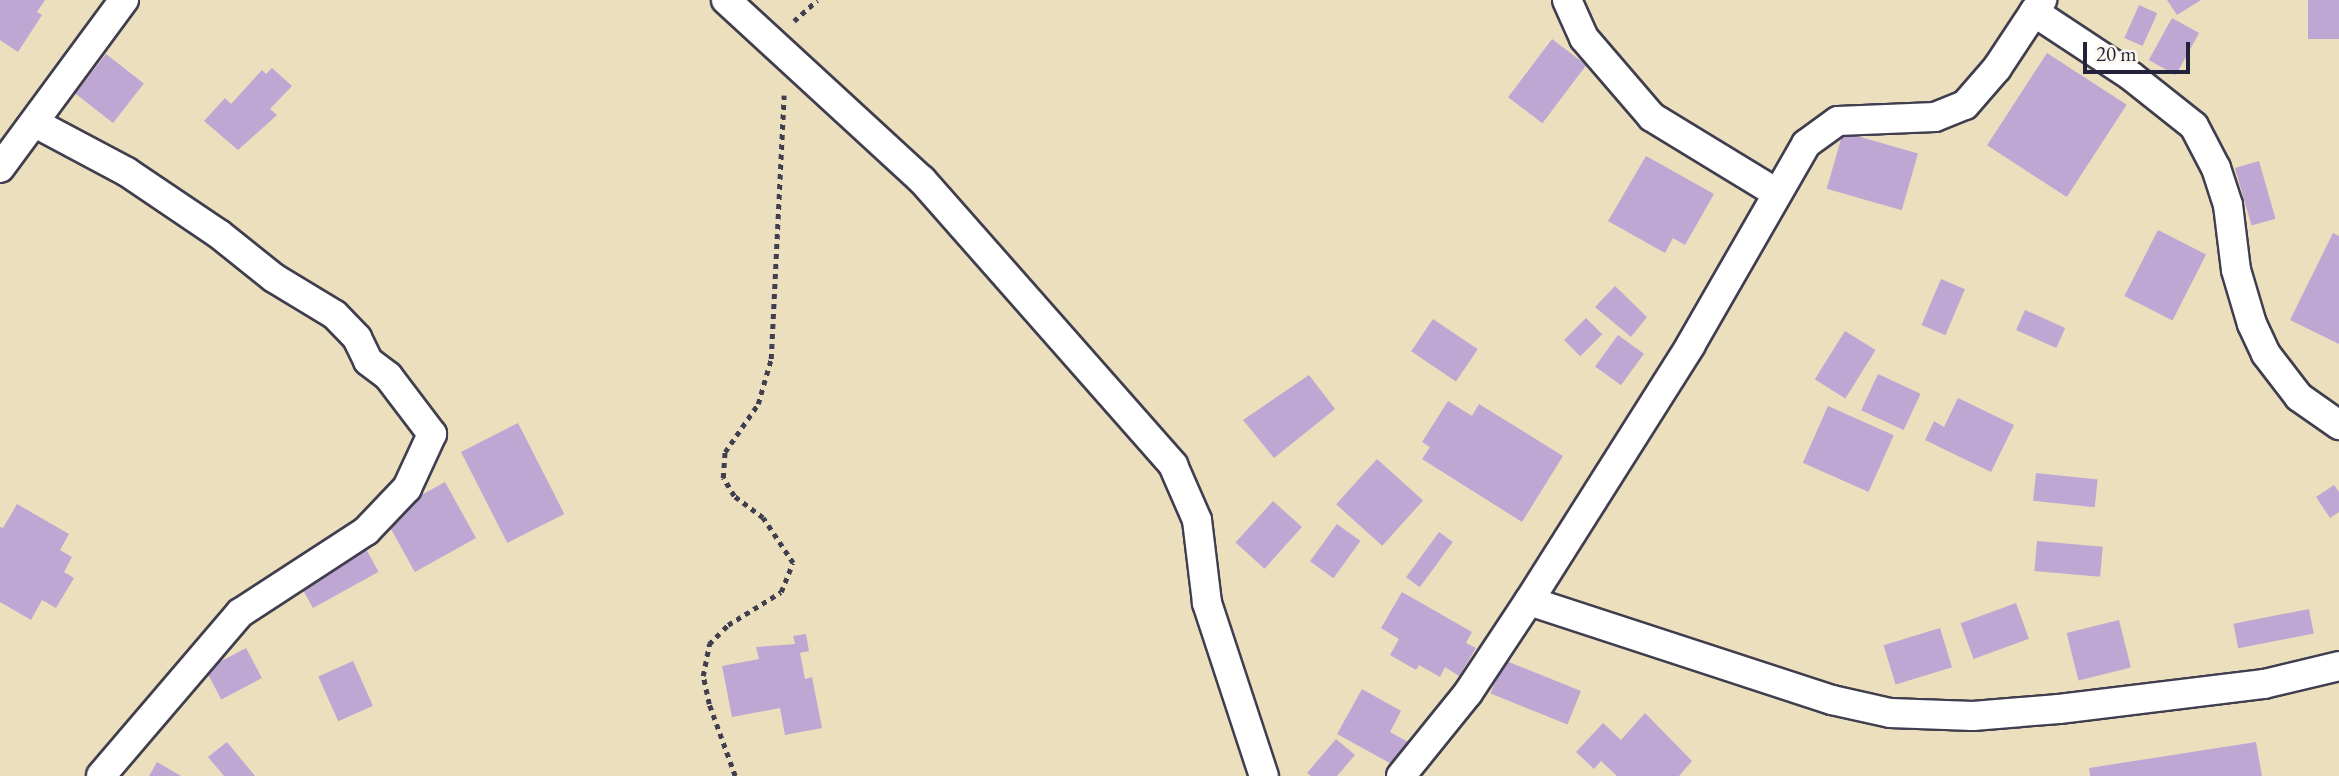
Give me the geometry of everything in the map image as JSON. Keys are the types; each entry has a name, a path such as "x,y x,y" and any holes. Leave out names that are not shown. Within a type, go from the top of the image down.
{"street":[{"path":"0,168 36,123 124,0"},
{"path":"726,0 922,180 1173,465 1197,520 1207,603 1264,776"},
{"path":"1567,0 1584,38 1652,117 1775,192"},
{"path":"1401,776 1468,694 1529,601 1690,346 1775,192 1806,144 1838,121 1935,117 1965,104 1997,68 2038,6 2194,126 2216,167 2228,205 2236,270 2252,324 2266,355 2299,397 2339,425"},
{"path":"36,123 127,172 219,234 274,278 335,315 357,338 368,362 388,376 432,434 407,488 366,531 240,613 101,776"},
{"path":"1529,601 1832,700 1891,713 1973,716 2059,709 2264,684 2338,664"}],"path":[{"path":"735,776 703,677 709,644 728,625 781,592 793,563 763,518 734,496 723,478 725,453 758,404 771,359 788,56"}],"building":[{"path":"0,0 45,0 37,12 42,15 18,52 0,40"},
{"path":"2167,0 2201,0 2177,15"},
{"path":"2308,0 2339,0 2339,39 2308,39"},
{"path":"2139,5 2157,13 2143,46 2124,38"},
{"path":"2172,18 2199,33 2176,75 2149,60"},
{"path":"1552,39 1586,65 1542,123 1508,97"},
{"path":"2047,53 2127,105 2067,197 1987,145"},
{"path":"106,54 144,84 113,123 75,93"},
{"path":"272,68 292,86 270,109 277,115 238,150 204,121 225,98 231,104 262,70 266,74"},
{"path":"1843,132 1918,153 1902,210 1827,189"},
{"path":"1646,156 1714,194 1685,245 1673,238 1665,253 1608,221"},
{"path":"2259,161 2276,219 2252,226 2235,168"},
{"path":"2158,230 2206,255 2173,320 2124,296"},
{"path":"2333,233 2339,236 2339,344 2290,320"},
{"path":"1941,279 1965,289 1945,335 1921,325"},
{"path":"1615,286 1647,317 1631,337 1595,307"},
{"path":"2025,310 2065,328 2056,348 2016,330"},
{"path":"1586,318 1602,334 1580,356 1564,340"},
{"path":"1433,319 1478,349 1456,382 1411,351"},
{"path":"1845,331 1876,350 1845,398 1815,379"},
{"path":"1618,335 1644,354 1621,385 1595,367"},
{"path":"1878,374 1921,394 1904,430 1861,410"},
{"path":"1309,375 1335,409 1274,458 1243,420"},
{"path":"1958,398 2014,425 1991,472 1925,440 1934,421 1944,427"},
{"path":"1448,401 1472,416 1479,404 1563,456 1522,522 1422,459 1430,447 1422,442"},
{"path":"1828,406 1894,435 1869,492 1803,463"},
{"path":"518,423 564,514 507,543 461,452"},
{"path":"1377,459 1423,500 1382,546 1336,504"},
{"path":"2036,473 2098,479 2095,507 2033,501"},
{"path":"445,482 476,538 415,572 384,516"},
{"path":"2334,485 2339,492 2339,512 2330,518 2316,497"},
{"path":"1273,501 1302,527 1265,569 1236,543"},
{"path":"17,504 69,534 60,550 72,557 64,572 74,578 56,608 42,600 31,620 0,602 0,527 3,528"},
{"path":"1337,524 1360,541 1333,578 1310,561"},
{"path":"1439,532 1453,542 1420,587 1406,577"},
{"path":"2037,541 2103,547 2100,577 2034,571"},
{"path":"366,549 379,572 313,608 300,585"},
{"path":"1402,592 1472,632 1466,643 1476,648 1459,676 1445,667 1440,677 1419,665 1416,670 1390,655 1399,639 1381,628"},
{"path":"2016,603 2029,639 1974,659 1961,623"},
{"path":"2309,609 2314,634 2238,648 2233,624"},
{"path":"2119,620 2131,668 2078,681 2067,633"},
{"path":"1940,628 1952,667 1896,684 1884,645"},
{"path":"806,634 809,651 800,653 805,679 812,677 822,728 785,735 780,708 732,717 722,666 759,659 756,647 795,644 793,636"},
{"path":"246,648 262,678 221,700 205,670"},
{"path":"1504,660 1581,691 1567,724 1491,693"},
{"path":"353,661 373,706 338,721 318,676"},
{"path":"1362,689 1401,711 1390,732 1410,743 1397,767 1337,734"},
{"path":"1645,713 1692,761 1679,776 1617,776 1601,761 1594,769 1576,752 1603,723 1621,740"},
{"path":"1336,739 1355,755 1337,776 1311,776 1307,773"},
{"path":"227,742 255,776 224,776 208,757"},
{"path":"2256,742 2262,776 2090,776 2089,768"},
{"path":"157,762 181,776 149,776"}]}
